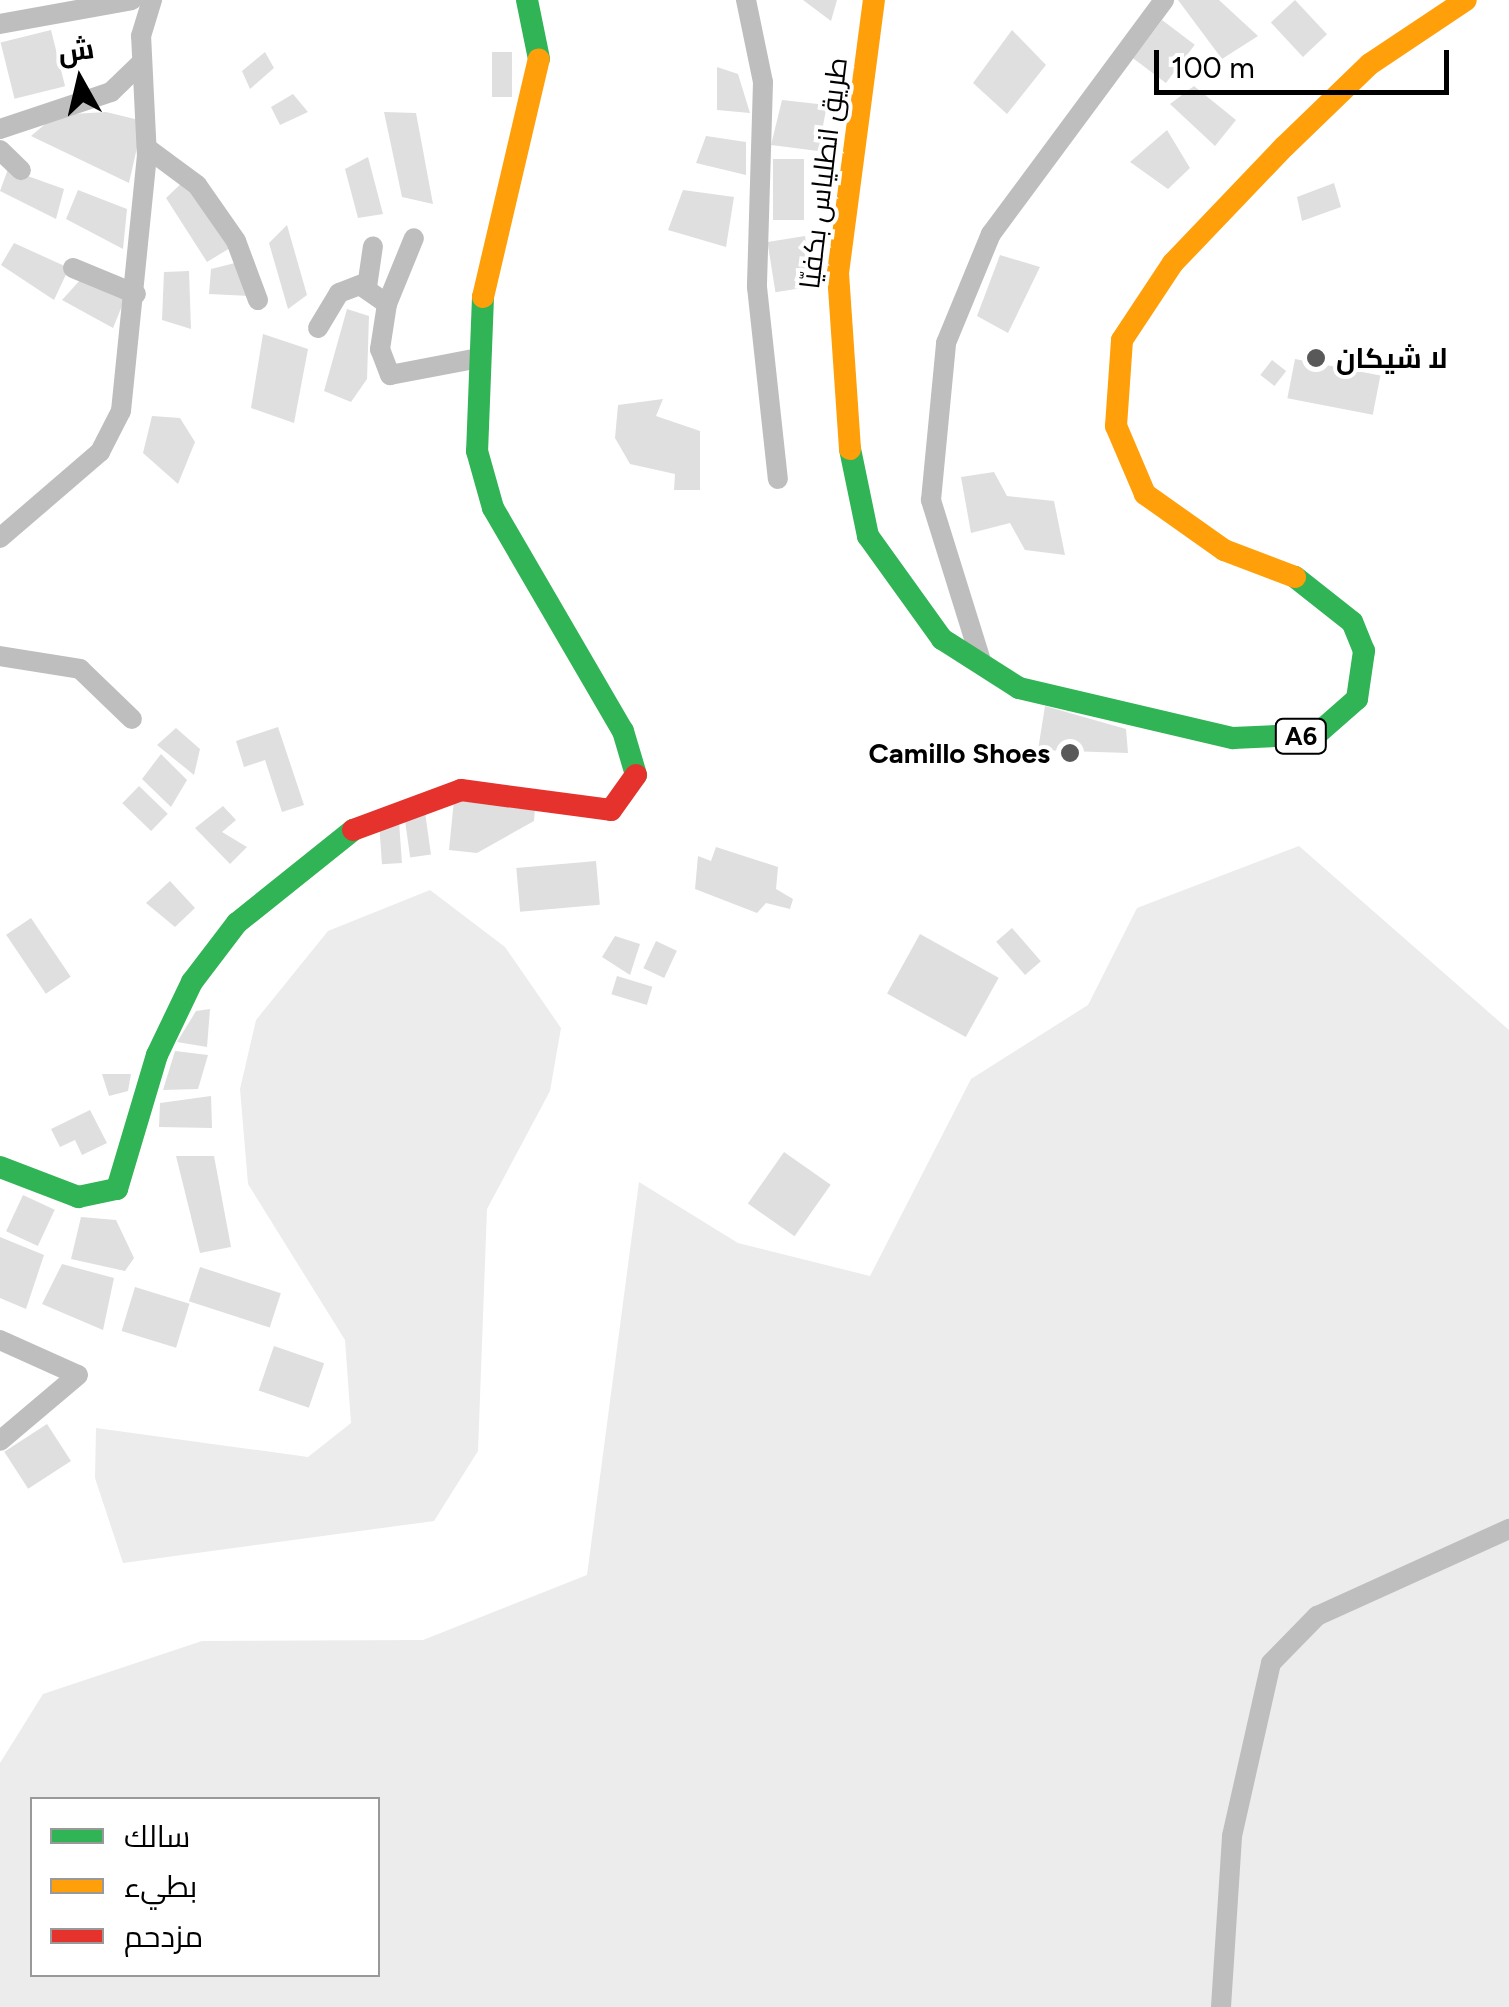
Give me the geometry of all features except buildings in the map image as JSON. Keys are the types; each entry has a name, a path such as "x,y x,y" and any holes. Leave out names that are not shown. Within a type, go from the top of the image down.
{"main road":[{"path":"526,0 539,59"},
{"path":"0,1166 78,1197 117,1190 157,1056 192,982 238,923 356,827 461,790 586,810 611,810 632,792 638,767 623,731 482,481 474,359 539,59 538,0"},
{"name":"طريق انطلياس بكفيّا","path":"874,0 838,273 850,472 886,568 942,639 984,670 1048,699 1233,738 1317,734 1357,699 1364,652 1352,622 1316,585 1224,550 1144,494 1126,461 1114,389 1122,340 1172,263 1370,64 1466,0"}],"street":[{"path":"0,24 132,0"},
{"path":"0,538 116,428 136,294 147,148 142,62 152,0"},
{"path":"746,0 764,82 757,287 778,479"},
{"path":"984,670 932,500 946,343 991,234 1164,0"},
{"path":"0,129 111,92 142,62"},
{"path":"147,148 197,184 236,240 258,300"},
{"path":"0,150 21,170"},
{"path":"414,238 387,304 380,349 390,375 474,359"},
{"path":"367,287 373,246"},
{"path":"73,268 136,294"},
{"path":"367,287 387,304"},
{"path":"318,328 339,293 367,287"},
{"path":"0,656 80,669 132,720"},
{"path":"0,1340 78,1375 0,1441"},
{"path":"1220,2007 1232,1836 1271,1663 1316,1616 1509,1529"}],"shaded area":[{"path":"1299,846 1509,1030 1509,2007 0,2007 0,1763 43,1694 202,1641 423,1640 587,1575 639,1182 738,1243 870,1276 971,1079 1088,1005 1137,908"},
{"path":"430,890 505,947 561,1028 550,1091 487,1209 478,1451 434,1521 123,1563 95,1478 96,1428 308,1457 351,1423 345,1340 248,1184 240,1089 256,1020 328,931"}],"traffic: fast":[{"path":"527,0 539,59"},
{"path":"483,297 477,451 493,508 623,731 636,775"},
{"path":"850,449 868,536 942,639 1019,688 1233,738 1317,734 1357,699 1364,651 1352,622 1295,577"},
{"path":"0,1167 78,1197 117,1189 157,1055 192,982 237,923 353,830"}],"traffic: slow":[{"path":"850,449 838,273 874,0"},
{"path":"1295,577 1224,550 1145,494 1116,426 1122,340 1173,263 1285,146 1370,64 1466,0"},
{"path":"483,297 539,59"}],"traffic: jam":[{"path":"353,830 461,790 611,810 636,775"}],"place":[{"name":"لا شيكان","path":"1316,358"},
{"name":"Camillo Shoes","path":"1070,753"}]}
